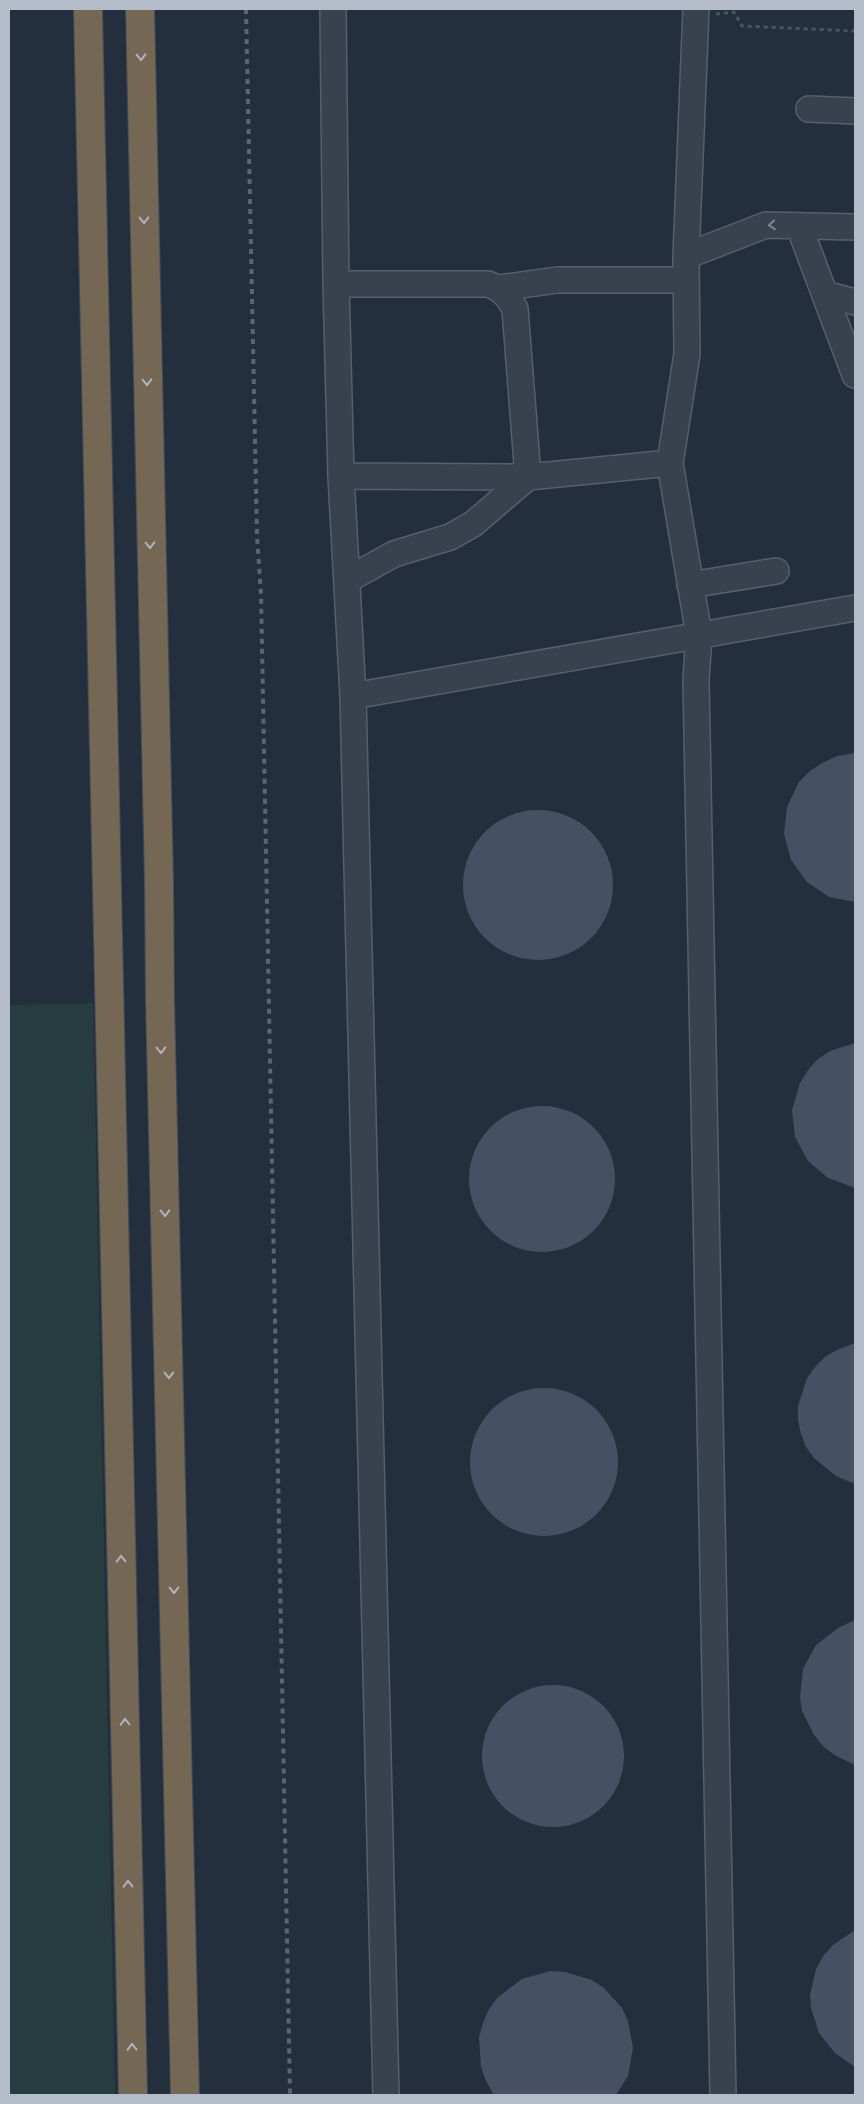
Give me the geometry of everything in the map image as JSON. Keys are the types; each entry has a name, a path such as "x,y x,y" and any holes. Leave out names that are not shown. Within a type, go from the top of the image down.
{"highway":[{"path":"88,9 133,2095"},
{"path":"140,9 185,2095"}],"lane":[{"path":"332,9 341,476 353,696 386,2095"},
{"path":"705,11 686,268 687,354 670,462 699,635 696,680 723,2095"},
{"path":"809,110 855,111"},
{"path":"499,288 557,280 686,268 766,225 855,227"},
{"path":"799,226 855,375"},
{"path":"336,284 488,284 499,288 509,297 515,309 528,477"},
{"path":"826,294 855,302"},
{"path":"341,476 528,477 670,462"},
{"path":"347,580 394,554 450,537 496,506 528,477"},
{"path":"690,585 776,571"},
{"path":"353,696 855,608"}],"path":[{"path":"705,11 734,12 742,26 855,30"}],"green space":[{"path":"93,1003 115,2095 9,2095 9,1005"}],"building":[{"path":"855,753 855,902 829,897 807,882 791,860 784,834 787,807 799,782 822,763 837,756"},
{"path":"538,810 553,811 567,815 580,822 591,832 601,843 608,856 612,870 612,900 608,914 601,927 591,938 580,948 567,955 553,959 538,960 523,959 509,955 496,948 485,938 475,927 468,914 464,900 463,885 464,870 468,856 475,843 485,832 496,822 509,815 523,811"},
{"path":"855,1043 855,1188 828,1178 808,1161 795,1137 792,1110 800,1083 818,1059 830,1051"},
{"path":"542,1106 556,1107 570,1112 583,1118 594,1127 603,1138 609,1151 614,1165 614,1193 609,1207 603,1220 594,1231 583,1240 570,1246 556,1251 542,1252 528,1251 514,1246 501,1240 490,1231 481,1220 475,1207 470,1193 469,1179 470,1165 475,1151 481,1138 490,1127 501,1118 514,1112 528,1107"},
{"path":"855,1343 855,1484 836,1476 814,1458 806,1447 801,1434 798,1406 807,1378 816,1366 826,1356"},
{"path":"544,1388 572,1393 597,1409 613,1434 618,1462 613,1490 597,1515 572,1531 544,1536 516,1531 491,1515 475,1490 470,1462 475,1434 491,1409 516,1393"},
{"path":"855,1620 855,1765 836,1756 824,1747 814,1735 802,1711 800,1697 803,1669 816,1645 838,1628"},
{"path":"553,1685 567,1686 580,1690 593,1697 603,1706 612,1716 619,1729 623,1742 623,1770 619,1783 612,1796 603,1806 593,1815 580,1822 567,1826 553,1827 539,1826 526,1822 513,1815 503,1806 494,1796 487,1783 483,1770 482,1756 483,1742 487,1729 494,1716 503,1706 513,1697 526,1690 539,1686"},
{"path":"855,1930 855,2067 835,2053 819,2033 811,2008 810,1995 816,1969 823,1956 833,1945"},
{"path":"550,1971 565,1972 592,1980 604,1988 622,2008 628,2021 633,2048 628,2076 616,2095 494,2095 486,2081 481,2067 479,2037 489,2009 498,1997 522,1979"}],"railway":[{"path":"246,9 257,536 261,594 290,2095"}]}
